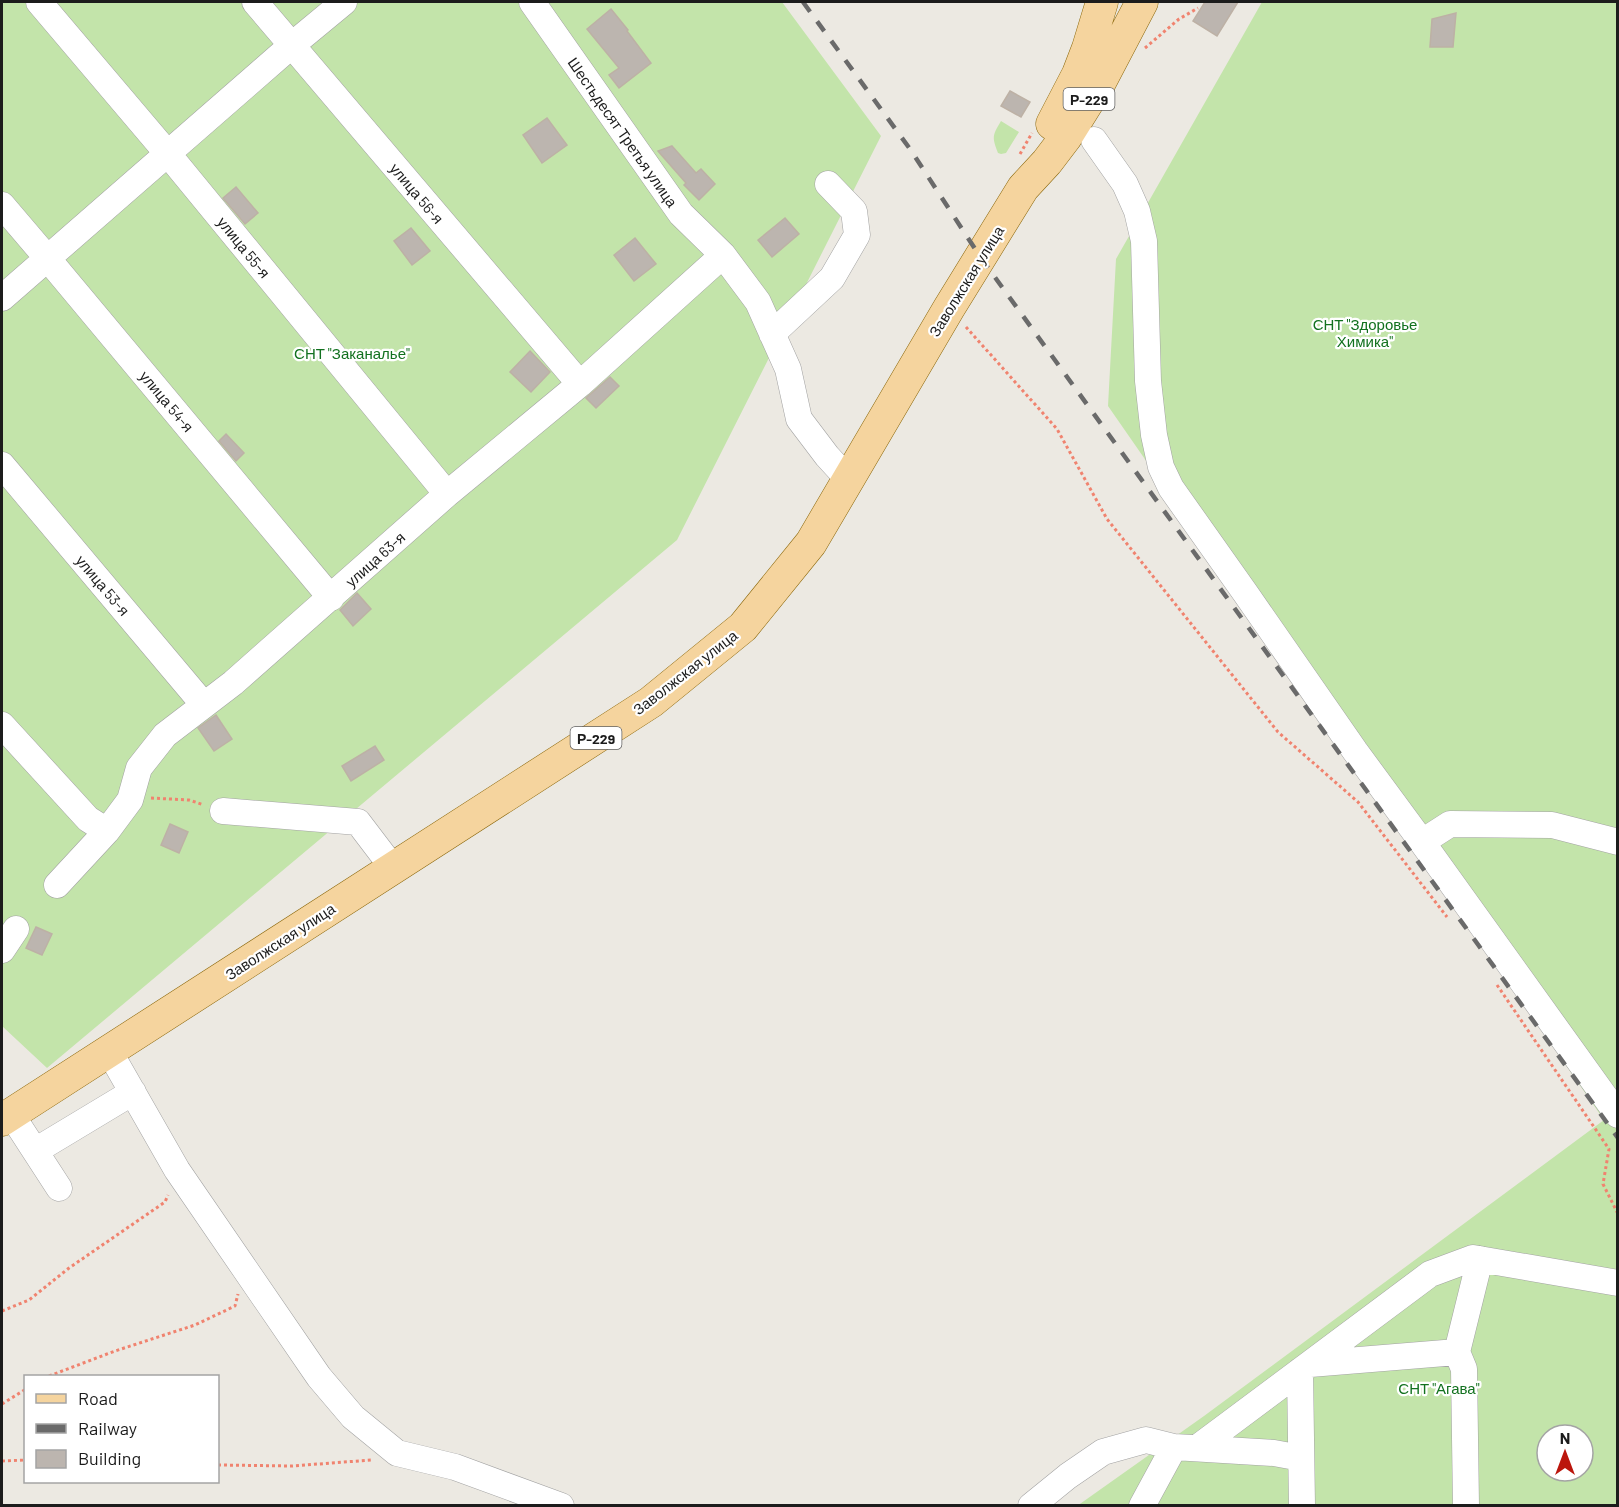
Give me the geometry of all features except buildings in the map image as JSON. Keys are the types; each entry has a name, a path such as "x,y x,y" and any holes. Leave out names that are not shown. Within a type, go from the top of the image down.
{"main road":[{"path":"1077,122 1078,74 1102,2"},
{"name":"Р-229","path":"1077,122 1142,2"},
{"name":"Заволжская улица","path":"6,1117 651,702 743,627 811,543 949,308 1023,188 1077,122"}],"street":[{"name":"улица 55-я","path":"39,2 168,154 447,494"},
{"name":"улица 56-я","path":"255,2 580,384"},
{"path":"2,298 344,2"},
{"name":"Шестьдесят Третья улица","path":"532,2 681,214 723,255 758,302 788,369 799,418 826,456 848,479"},
{"path":"1077,122 1125,184 1137,212 1143,241 1148,381 1154,435 1161,467 1170,488 1354,751 1617,1114"},
{"path":"772,334 832,278 857,236 854,211 828,184"},
{"name":"улица 54-я","path":"2,205 330,598"},
{"name":"улица 63-я","path":"57,885 107,831 130,800 139,768 165,735 233,683 447,494 580,384 723,255"},
{"name":"улица 53-я","path":"2,465 204,705"},
{"path":"2,725 88,819 107,831"},
{"path":"223,811 358,822 393,868"},
{"path":"1422,842 1450,824 1552,825 1617,842"},
{"path":"2,950 16,929"},
{"path":"109,1051 177,1170 319,1377 353,1417 398,1453 455,1467 561,1506"},
{"path":"35,1150 133,1092"},
{"path":"6,1117 35,1150 59,1188"},
{"path":"1142,1506 1186,1448 1305,1367 1430,1274 1473,1258 1617,1283"},
{"path":"1466,1506 1464,1369 1457,1352 1480,1259"},
{"path":"1305,1367 1457,1352"},
{"path":"1302,1506 1301,1458 1305,1367"},
{"path":"1031,1506 1068,1476 1103,1452 1146,1440 1186,1448 1274,1453 1301,1458"}],"path":[{"path":"1143,50 1179,18 1198,8"},
{"path":"949,308 1057,429 1107,519 1278,732 1358,802 1452,923"},
{"path":"131,797 189,800 223,811"},
{"path":"1494,981 1609,1149 1603,1184 1617,1214"},
{"path":"2,1311 29,1299 69,1268 165,1202 177,1170"},
{"path":"54,1375 115,1351 195,1325 235,1306 243,1268"},
{"path":"2,1404 24,1390"},
{"path":"219,1465 292,1466 392,1458 398,1453"},
{"path":"2,1461 24,1460"}],"green space":[{"name":"СНТ \"Заканалье\"","path":"2,2 782,2 881,136 677,540 47,1068 2,1026"},
{"name":"СНТ \"Здоровье Химика\"","path":"1262,2 1617,2 1617,1505 1077,1506 1204,1416 1604,1120 1108,406 1116,259"},
{"path":"1001,121 1019,132 1006,153 1001,154 998,153 994,137"}],"railway":[{"path":"803,2 910,149 981,258 1618,1138"}],"park label":[{"name":"СНТ \"Агава\"","path":"1439,1388"}]}
